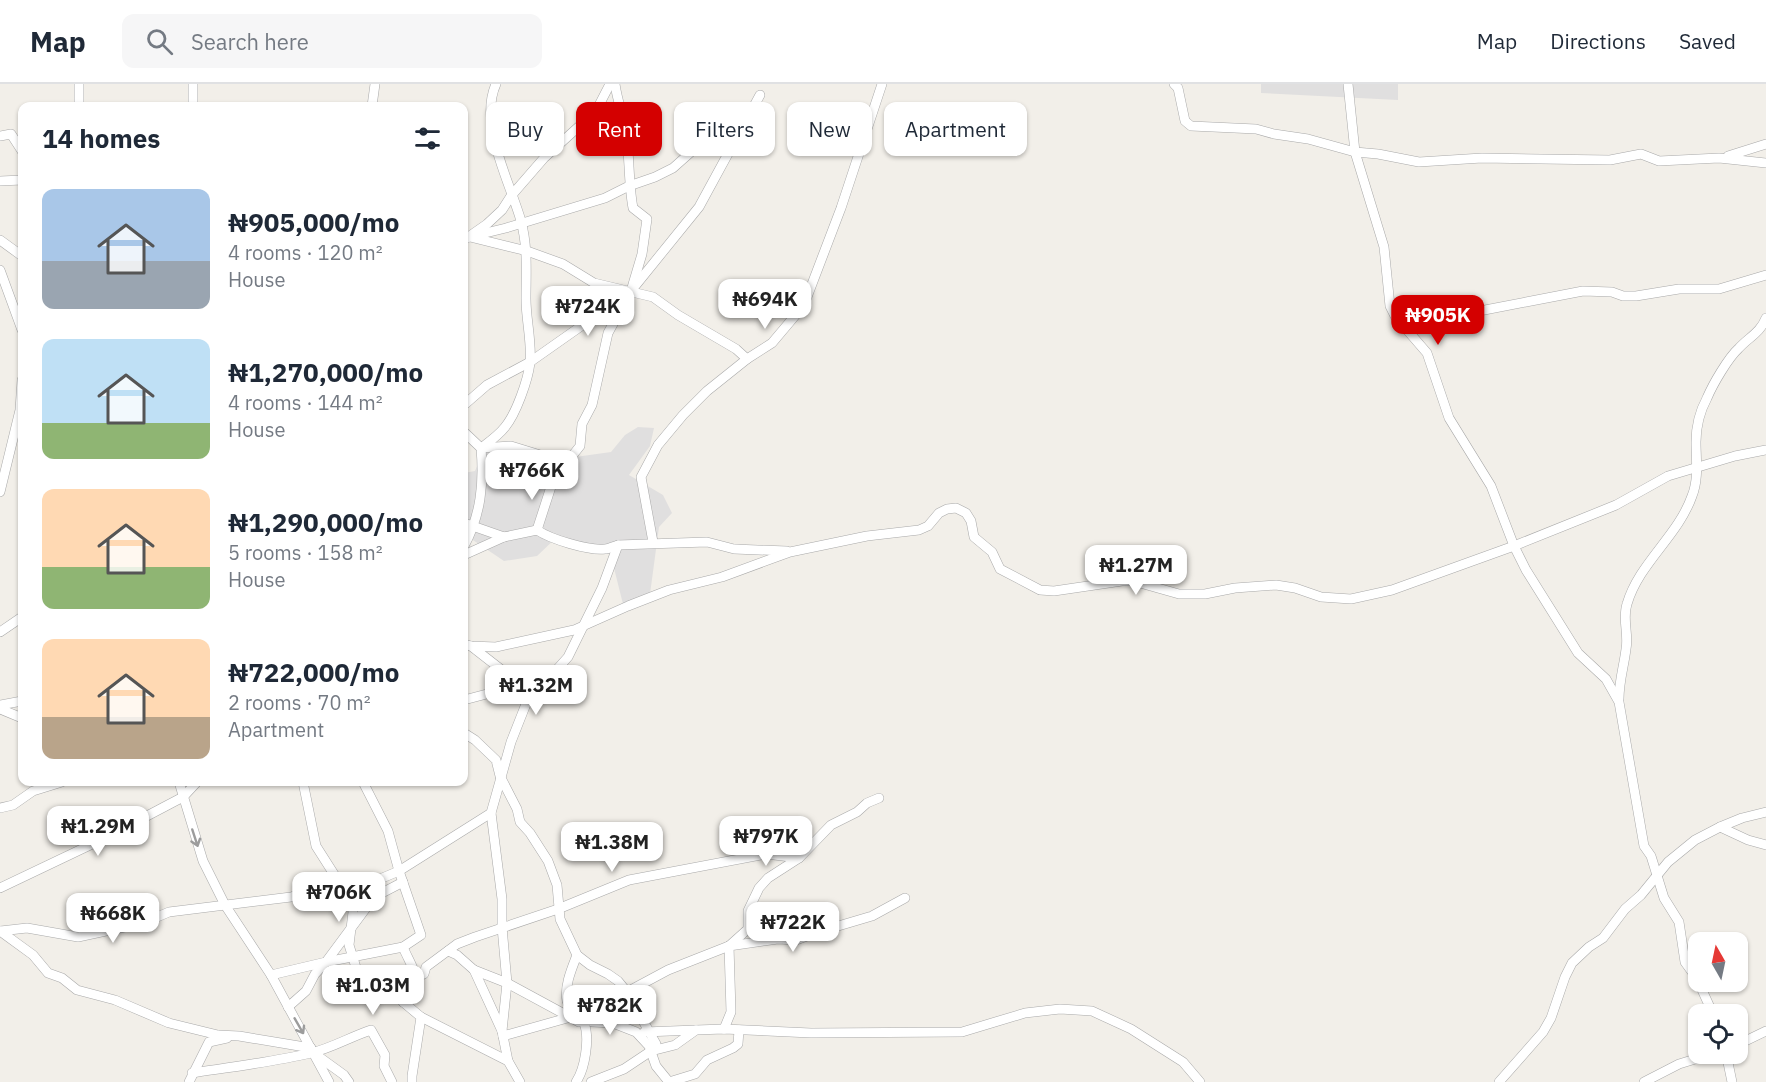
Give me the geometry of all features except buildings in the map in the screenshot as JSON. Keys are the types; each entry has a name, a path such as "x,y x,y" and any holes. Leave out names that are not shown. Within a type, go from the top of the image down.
{"street":[{"path":"79,84 79,102"},
{"path":"193,84 193,102"},
{"path":"373,102 375,84"},
{"path":"481,448 507,426 517,404 530,362 526,300 527,251 522,222 511,196 494,137 490,108 496,84"},
{"path":"468,236 502,210 544,158 596,111 610,84"},
{"path":"468,402 487,385 530,362 631,291 642,254 647,219 633,208 629,186 625,127 618,106 615,84"},
{"path":"653,542 641,477 658,445 683,414 707,391 747,359 772,343 804,305 841,208 882,84"},
{"path":"1174,84 1178,88 1185,121 1191,126 1256,129 1308,139 1354,152 1429,162 1482,158 1610,160 1641,154 1659,161 1719,158 1766,163"},
{"path":"1348,84 1354,152 1384,247 1390,306 1395,316 1427,353 1449,418 1491,486 1514,546 1526,570 1578,653 1606,679 1619,702"},
{"path":"756,102 760,95"},
{"path":"0,136 11,134 18,145"},
{"path":"1719,158 1766,144"},
{"path":"468,237 605,198 629,186 656,177 673,168 686,156"},
{"path":"553,480 580,446 582,424 592,405 608,333 631,291 699,207 726,156"},
{"path":"0,182 18,180"},
{"path":"468,239 527,251 563,264 594,283 653,297 678,315 736,349 747,359"},
{"path":"0,240 18,253"},
{"path":"0,270 2,281 18,320"},
{"path":"1406,329 1433,320 1583,291 1636,296 1679,289 1719,289 1766,275"},
{"path":"1688,966 1685,962 1678,922 1664,898 1651,856 1644,846 1640,828 1619,702 1620,675 1626,650 1624,616 1627,603 1661,545 1684,516 1693,494 1697,429 1707,397 1738,348 1755,336 1762,328 1766,318"},
{"path":"0,492 18,418"},
{"path":"468,436 481,448 483,466 481,500 468,538"},
{"path":"481,448 511,446 550,458 558,465 537,530"},
{"path":"468,645 496,647 574,630 669,590 722,577 790,552 867,536 919,530 928,526 939,513 947,508 956,508 966,513 971,521 974,537 992,552 1000,569 1040,590 1054,591 1133,581 1179,594 1205,594 1235,588 1276,585 1296,588 1322,597 1352,599 1392,590 1514,546 1616,505 1668,476 1735,456 1766,450"},
{"path":"468,524 504,537"},
{"path":"468,553 504,537 537,530 547,537 605,549 618,545 653,542 707,542 734,549 790,552"},
{"path":"502,1033 507,983 502,899 491,813 500,776 526,704 568,657 602,588 618,545"},
{"path":"0,632 18,620"},
{"path":"468,646 535,696"},
{"path":"468,699 498,691 515,683"},
{"path":"0,707 18,702"},
{"path":"0,707 18,716"},
{"path":"468,736 496,760 500,776 517,809 520,822 548,861 556,885 560,919 577,955 618,981 656,1044 651,1051"},
{"path":"0,808 13,805 33,791 49,786"},
{"path":"180,786 203,861 225,905 271,975 329,1082"},
{"path":"0,888 107,837 183,797 193,786"},
{"path":"304,786 313,838 351,901 352,928 349,945 357,974 392,984 403,1002 421,1017 508,1061"},
{"path":"271,975 403,947 421,935 388,831 365,786"},
{"path":"724,1029 730,1012 729,946 748,929 748,911 759,888 768,878 798,858 831,825 857,812 867,802 879,798"},
{"path":"0,931 27,928 78,938 143,923 169,912 291,897 338,882 359,885 383,879 399,871 491,813"},
{"path":"1498,1082 1543,1032 1551,1018 1564,977 1572,963 1589,947 1604,938 1625,909 1641,895 1656,874 1695,840 1742,818 1766,813"},
{"path":"1720,827 1748,840 1766,845"},
{"path":"416,977 424,974 426,967 457,944 558,909 629,880 766,854 798,858"},
{"path":"288,1007 306,991 315,974 366,908 378,895 403,882"},
{"path":"595,1021 627,993 668,970 729,946 778,939 796,940 872,916 905,898"},
{"path":"0,931 33,955 48,973 62,978 77,990 115,1000 169,1023 218,1035 239,1036 312,1050 350,1082"},
{"path":"403,947 414,967 416,977 403,1002"},
{"path":"448,951 457,955 474,970 507,983 584,1024 595,1021 613,1023 636,1032 724,1029 822,1034 962,1032 1025,1012 1060,1009 1092,1011 1131,1029 1160,1046 1184,1062 1200,1082"},
{"path":"576,1082 583,1070 586,1052 584,1024 567,1002 567,985 577,955"},
{"path":"474,970 502,1033 508,1061 520,1082"},
{"path":"415,1080 421,1017"},
{"path":"502,1033 571,1017"},
{"path":"190,1078 337,1046 347,1038 371,1030 385,1055 384,1066 392,1082"},
{"path":"591,1082 624,1069 651,1051 675,1045 696,1030"},
{"path":"636,1032 649,1046 656,1066 669,1082 695,1074 707,1060 733,1048 738,1044 739,1030"},
{"path":"1748,1040 1766,1031"},
{"path":"190,1078 209,1042 239,1036"},
{"path":"1644,1082 1688,1061"},
{"path":"1728,1064 1732,1082"}],"shaded area":[{"path":"1261,84 1398,84 1398,100 1261,93"},
{"path":"638,427 654,428 650,446 629,475 663,495 672,513 659,527 650,594 623,604 609,548 557,537 537,556 504,561 468,537 468,472 475,471 486,445 520,444 568,458 611,452 625,435"}]}
